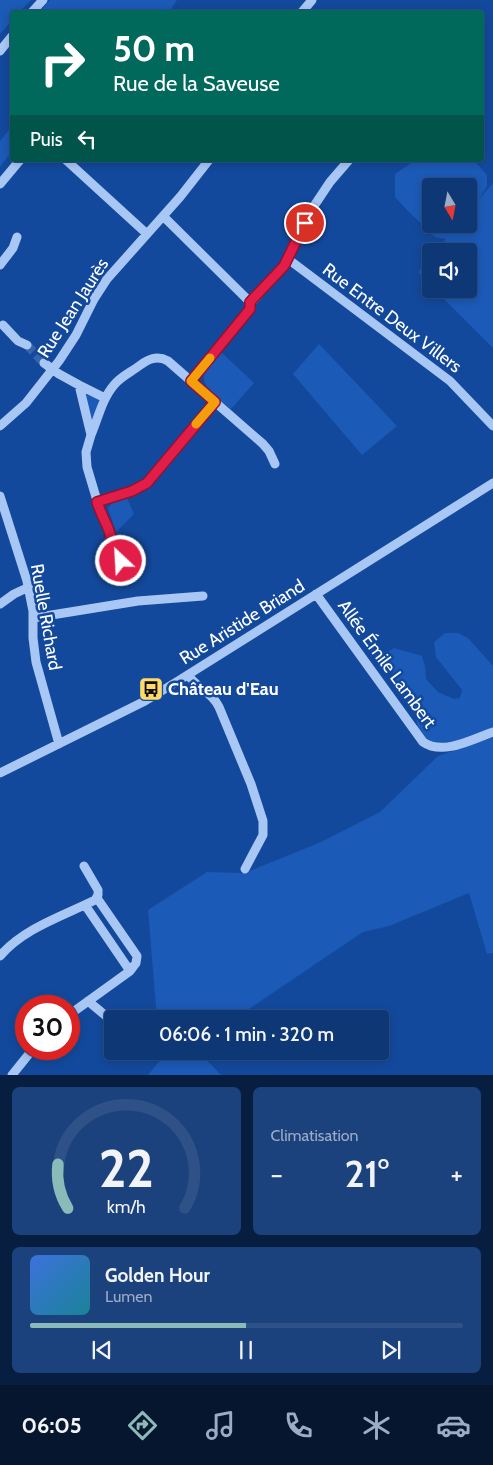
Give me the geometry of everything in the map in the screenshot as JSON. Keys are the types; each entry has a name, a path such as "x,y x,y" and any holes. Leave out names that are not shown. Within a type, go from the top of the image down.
{"street":[{"path":"34,10 43,0"},
{"path":"304,10 312,0"},
{"path":"0,51 10,38"},
{"path":"0,184 18,162"},
{"path":"68,162 147,234"},
{"name":"Rue Jean Jaurès","path":"0,426 22,408 52,370 76,334 106,279 163,216 207,162"},
{"path":"191,381 250,309 250,302 280,272 309,214 330,182 347,162"},
{"path":"163,216 250,302"},
{"path":"0,265 13,248 16,237"},
{"name":"Rue Entre Deux Villers","path":"288,259 450,380 493,426"},
{"path":"1,325 18,340 27,345"},
{"path":"121,561 114,550 97,502 86,461 86,452 105,398 120,379 146,361 161,358 168,361 267,447 274,464"},
{"path":"44,363 79,386 105,398"},
{"path":"79,386 91,435"},
{"path":"97,502 132,491 147,483 215,402"},
{"name":"Rue Aristide Briand","path":"0,773 145,701 493,483"},
{"name":"Ruelle Richard","path":"0,496 29,587 36,662 59,744"},
{"path":"0,604 14,594 29,587"},
{"name":"Allée Émile Lambert","path":"316,594 423,742 433,747 444,748 493,732"},
{"path":"33,618 138,601 203,596"},
{"path":"188,675 194,684 211,696 219,707 251,784 261,814 264,826 263,835 245,869"},
{"path":"80,1007 130,971 136,963 137,956 97,898 98,890 84,866"},
{"path":"0,956 25,935 97,898"},
{"path":"84,905 130,971"},
{"path":"88,1001 104,1014"},
{"path":"12,1075 24,1060"}],"shaded area":[{"path":"0,0 31,0 21,10 10,10 10,22 0,34"},
{"path":"50,0 177,0 170,10 41,10"},
{"path":"10,128 10,154 0,167 0,141"},
{"path":"411,162 476,162 487,175 487,186 479,199 493,183 493,348 443,298 477,298 477,243 443,243 446,239 435,237 431,233 478,232 478,178 422,178 422,224 395,197 395,174"},
{"path":"422,267 422,276 418,272"},
{"path":"319,344 397,426 362,455 293,374"},
{"path":"221,352 254,383 231,409 212,393 205,383 205,372"},
{"path":"87,393 99,401 94,417 91,418 86,395"},
{"path":"127,498 134,514 116,532 108,508 112,503"},
{"path":"445,633 458,633 468,638 493,666 493,732 444,748 419,737 416,717 405,700 388,663 388,652 394,648 422,656 426,679 438,692 454,699 460,698 462,690 436,657 434,642"},
{"path":"493,737 493,953 487,954 469,893 389,926 363,932 247,1010 156,1010 148,910 207,872 245,873 321,842 380,812 438,756"},
{"path":"160,1060 207,1060 221,1075 148,1075"}],"tunnel":[{"path":"27,345 44,363"}],"slow traffic":[{"path":"196,424 215,402 191,381 210,358"}],"place":[{"name":"Château d'Eau","path":"151,689"}],"route":[{"path":"121,561 114,550 108,527 97,502 132,491 147,483 215,402 191,381 250,309 250,302 280,272 305,223"}]}
